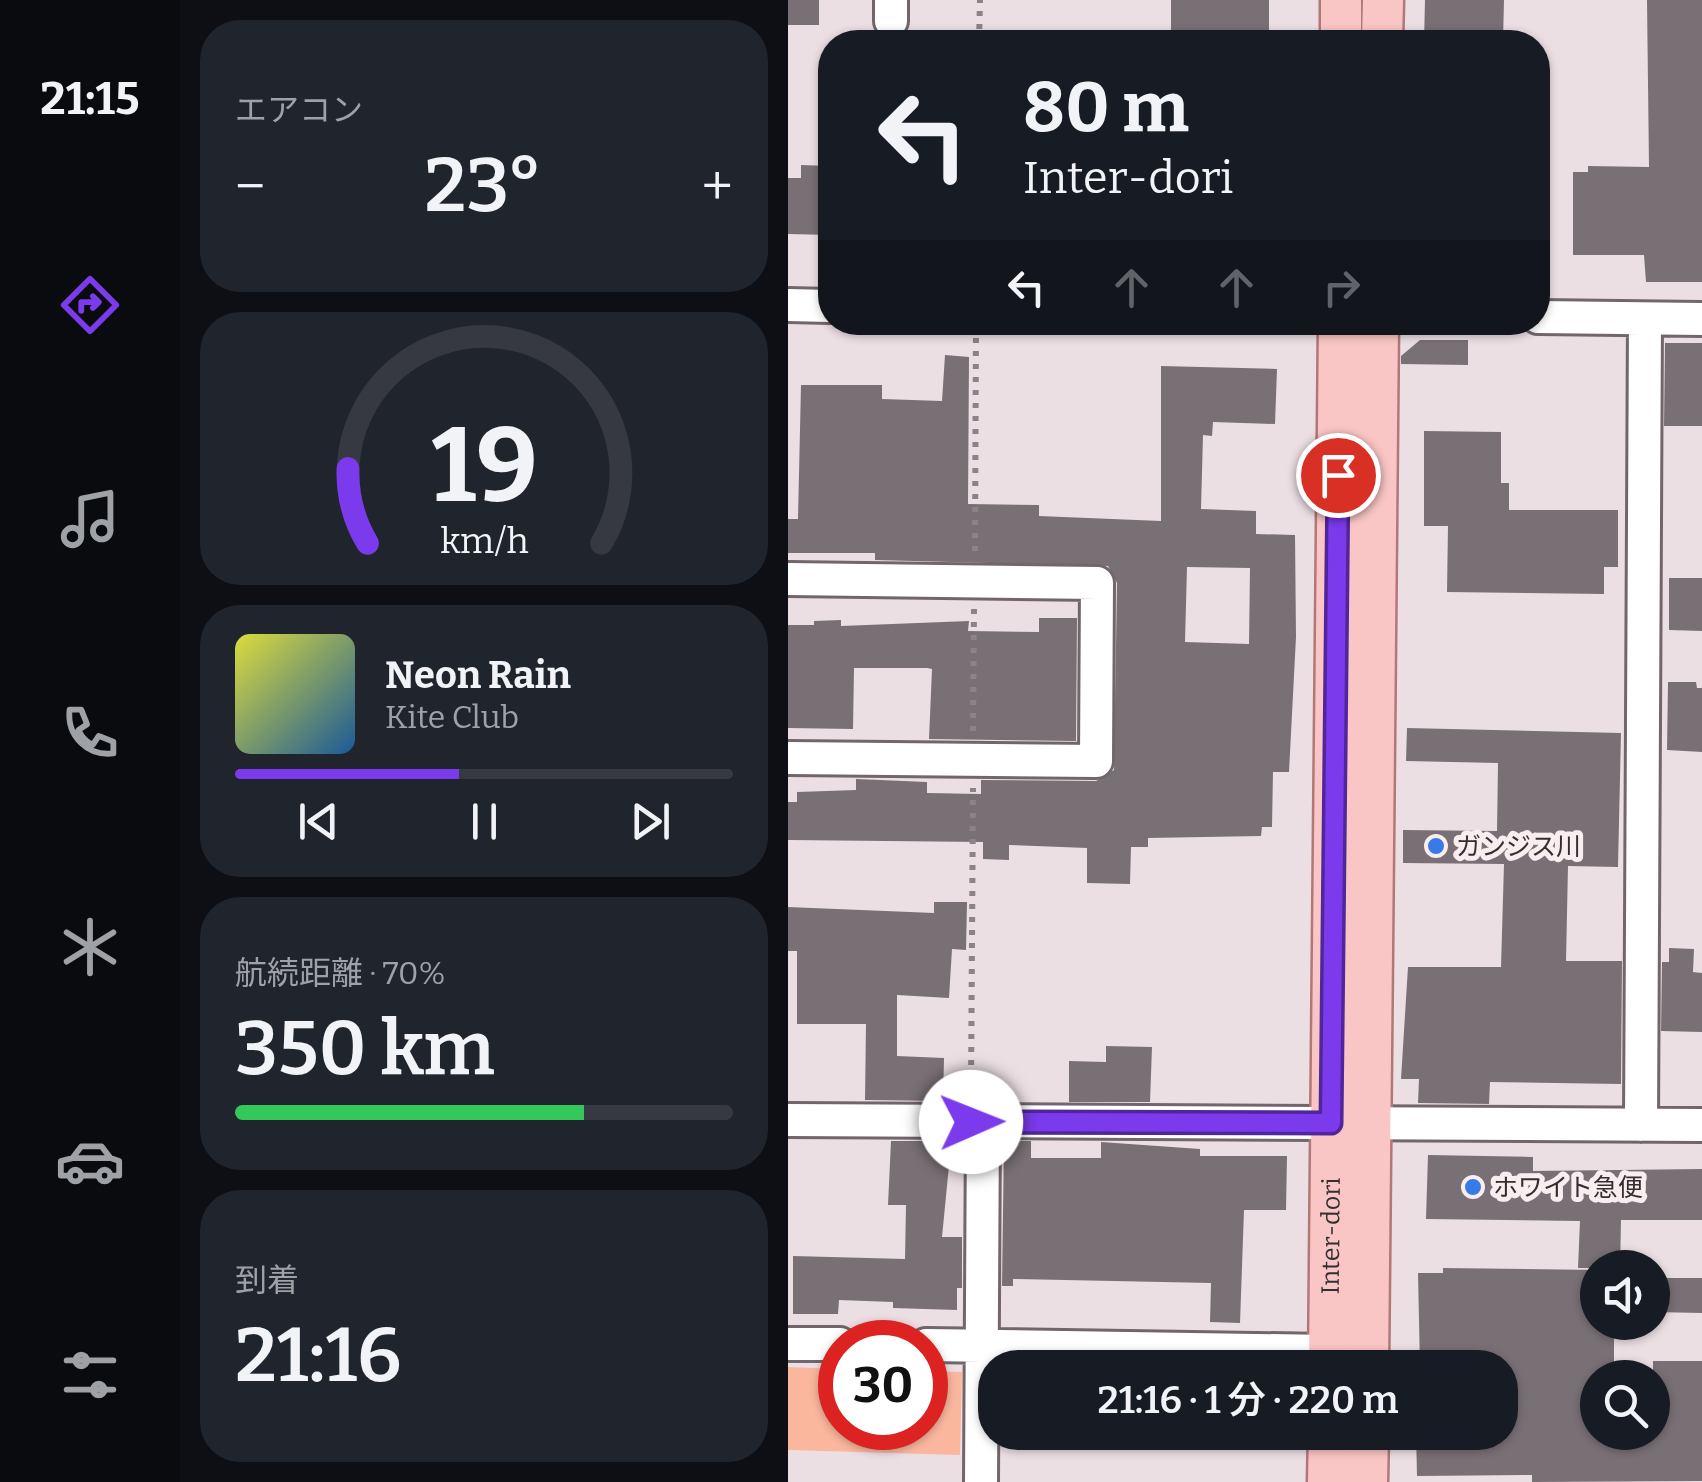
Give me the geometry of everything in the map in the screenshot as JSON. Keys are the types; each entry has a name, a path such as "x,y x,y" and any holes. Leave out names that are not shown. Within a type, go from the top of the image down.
{"main road":[{"path":"1340,30 1341,0"},
{"path":"1382,0 1382,30"},
{"name":"Inter-dori","path":"1339,335 1351,1123 1367,1350"},
{"name":"Inter-dori","path":"1331,1350 1351,1123 1378,335"},
{"path":"1328,1450 1328,1482"},
{"path":"1367,1482 1368,1450"}],"street":[{"path":"788,305 818,306"},
{"path":"1550,317 1702,319"},
{"path":"1641,1124 1645,318"},
{"path":"788,580 1097,583 1096,761 788,758"},
{"path":"788,1120 1702,1125"},
{"path":"977,1122 984,1345 981,1482"},
{"path":"788,1344 818,1344"},
{"path":"948,1345 1108,1350"}],"path":[{"path":"979,30 980,0"},
{"path":"976,335 973,760 977,1122"}],"shaded area":[{"path":"788,1367 818,1368 818,1450 948,1450 948,1372 962,1372 960,1455 788,1450"}],"building":[{"path":"788,0 819,0 819,25 788,25"},
{"path":"1171,0 1269,0 1269,30 1171,30"},
{"path":"1425,0 1504,0 1503,30 1424,30"},
{"path":"1647,0 1703,0 1703,282 1646,282 1644,255 1573,255 1573,172 1588,172 1588,166 1649,167"},
{"path":"801,165 818,166 818,235 788,234 788,178 801,178"},
{"path":"1420,340 1468,340 1468,365 1401,364 1401,356"},
{"path":"1665,343 1703,343 1703,426 1664,426"},
{"path":"945,355 969,357 968,504 1039,505 1039,516 1161,521 1161,366 1277,369 1275,424 1213,422 1212,436 1203,435 1201,509 1256,511 1256,534 1295,535 1296,637 1289,772 1273,772 1272,827 1262,827 1261,836 1148,838 1148,847 1131,847 1130,884 1087,883 1087,848 1009,845 1009,860 983,859 983,842 788,840 788,802 797,802 797,792 856,790 856,779 927,782 927,793 981,794 981,780 1096,781 1114,770 1117,583 1108,566 875,560 875,553 788,553 788,519 798,519 801,385 882,385 882,399 942,401","holes":["1187,567 1250,568 1249,644 1185,642"]},
{"path":"1424,431 1501,432 1501,483 1509,483 1509,510 1618,510 1618,567 1604,567 1604,594 1447,592 1448,526 1424,526"},
{"path":"1669,578 1703,578 1703,631 1669,630"},
{"path":"1039,618 1077,618 1076,741 929,739 932,669 927,668 854,668 853,729 788,728 788,625 841,620 841,626 969,621 968,631 1039,632"},
{"path":"1668,682 1696,682 1697,688 1703,688 1703,752 1667,750"},
{"path":"1407,728 1621,733 1618,867 1568,866 1566,961 1622,961 1621,1084 1490,1082 1489,1104 1418,1103 1419,1079 1401,1079 1408,967 1501,967 1504,864 1403,863 1403,830 1497,831 1498,763 1406,761"},
{"path":"934,902 967,902 966,950 952,949 949,998 897,995 897,1056 944,1058 943,1101 865,1100 866,1024 797,1024 797,951 788,951 788,907 934,913"},
{"path":"1669,948 1694,949 1693,972 1702,973 1703,1032 1661,1031 1662,962 1669,962"},
{"path":"1106,1046 1152,1047 1150,1102 1069,1102 1069,1061 1106,1062"},
{"path":"891,1141 941,1141 941,1145 951,1145 942,1237 962,1237 962,1288 957,1288 957,1310 893,1308 893,1302 839,1300 838,1314 793,1314 793,1256 905,1259 906,1205 888,1205"},
{"path":"1004,1141 1031,1141 1031,1158 1101,1158 1101,1142 1200,1149 1200,1156 1287,1156 1286,1210 1244,1210 1240,1323 1210,1322 1211,1283 1013,1279 1013,1286 1002,1286"},
{"path":"1428,1155 1533,1157 1533,1171 1703,1169 1703,1220 1621,1220 1620,1250 1580,1250 1580,1268 1578,1268 1580,1221 1426,1219"},
{"path":"1443,1268 1580,1270 1580,1340 1614,1340 1614,1360 1580,1360 1580,1450 1670,1450 1670,1361 1703,1361 1703,1481 1532,1482 1532,1475 1417,1476 1416,1450 1518,1450 1518,1350 1420,1350 1418,1273 1443,1273"},
{"path":"1670,1278 1703,1278 1703,1313 1670,1312"}],"place":[{"name":"ガンジス川","path":"1436,846"},
{"name":"ホワイト急便","path":"1473,1187"}],"route":[{"path":"971,1122 1331,1123 1338,475"}]}
